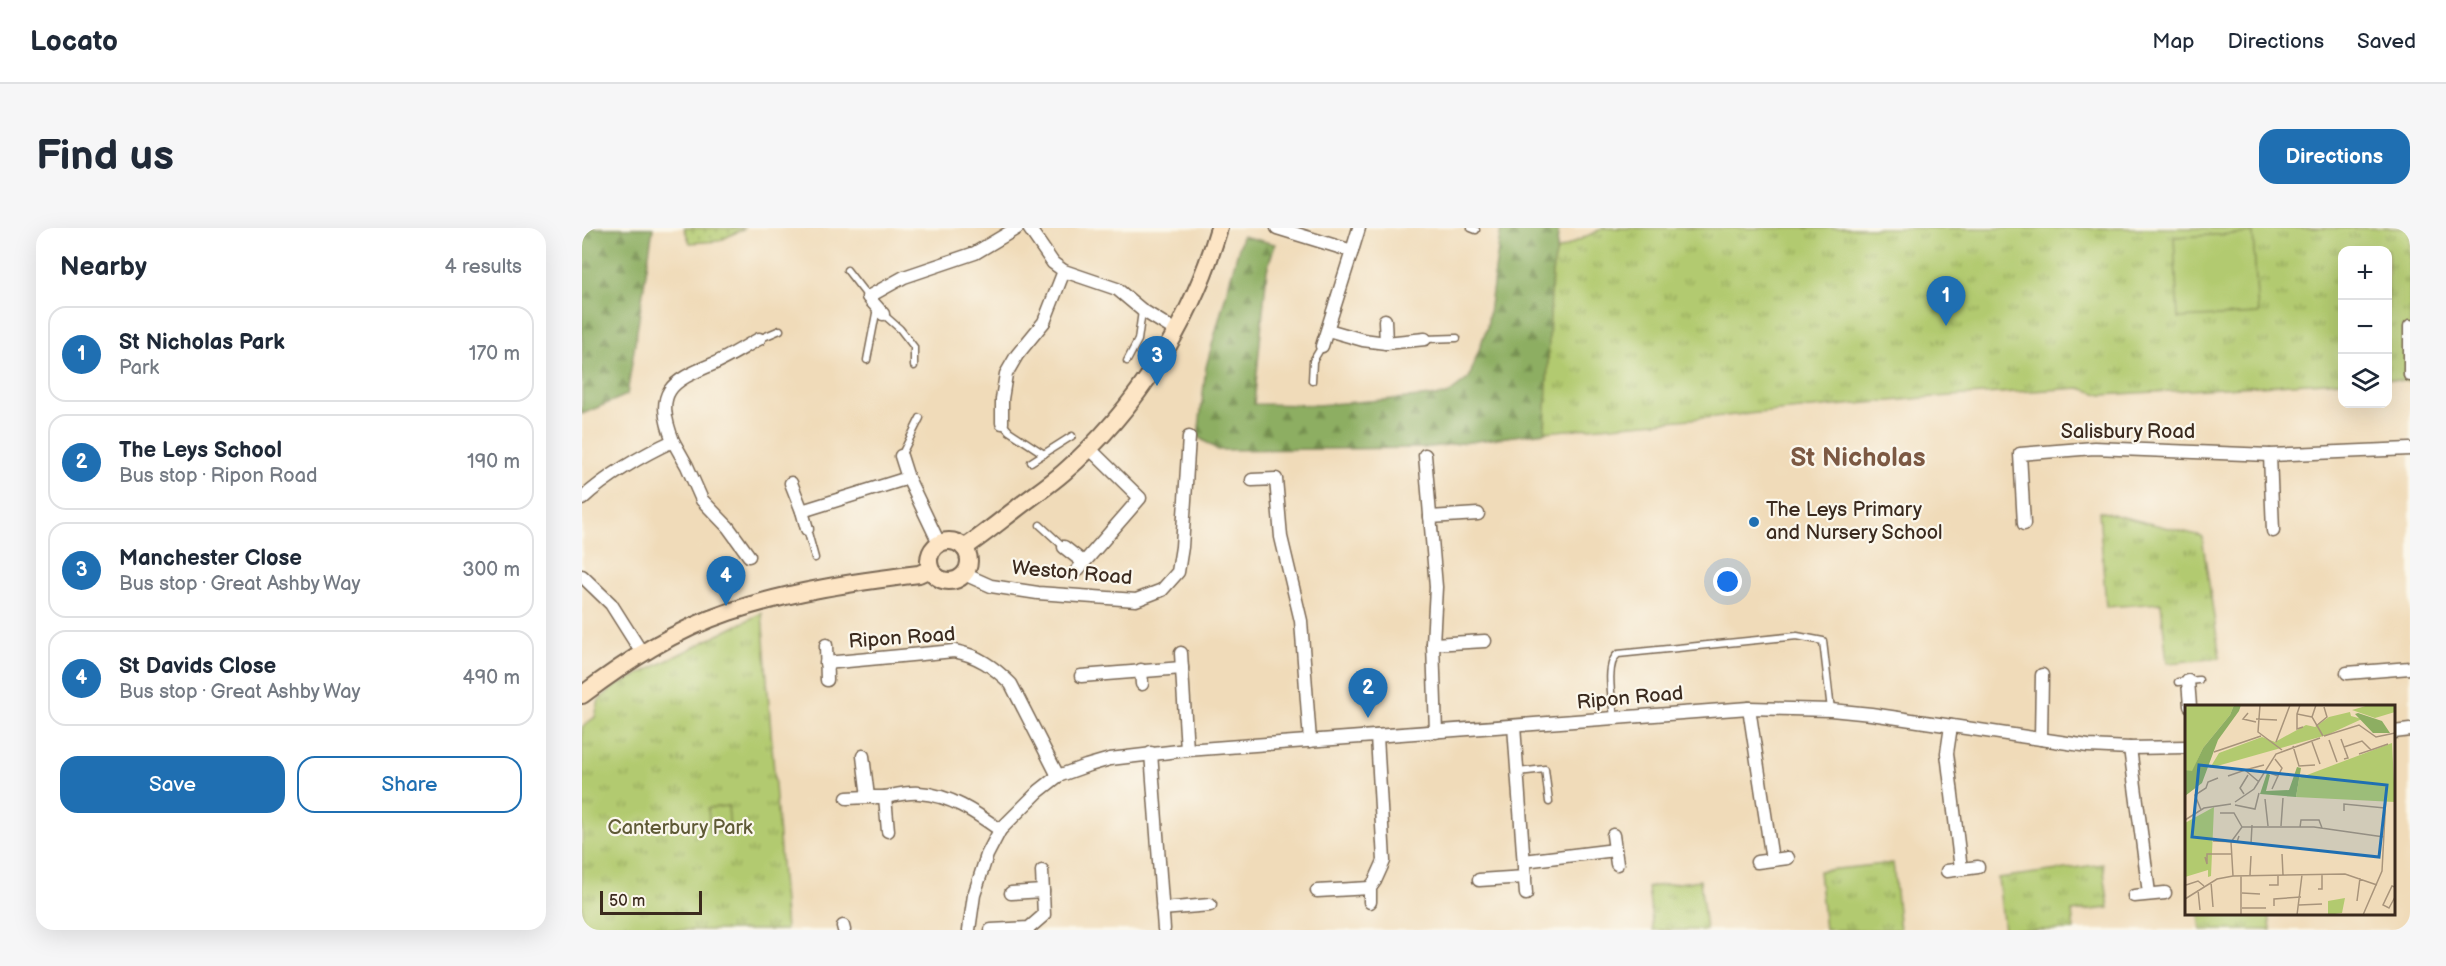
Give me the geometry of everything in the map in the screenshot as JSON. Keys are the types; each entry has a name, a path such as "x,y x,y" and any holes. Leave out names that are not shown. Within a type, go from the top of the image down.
{"street":[{"path":"880,311 868,297 904,277 975,252 1017,228"},
{"path":"1029,228 1047,256 1064,271 1117,289 1142,310 1176,331"},
{"path":"964,548 1063,472 1089,448 1134,397 1176,331 1200,286 1219,228"},
{"path":"1277,228 1352,251"},
{"path":"1322,346 1359,228"},
{"path":"1002,423 1002,399 1006,374 1044,322 1064,271"},
{"path":"1385,320 1386,343"},
{"path":"2410,326 2410,375"},
{"path":"1328,330 1363,340 1386,343 1425,339"},
{"path":"749,556 728,527 702,500 673,441 666,409 667,396 675,384 690,373 713,364 759,339"},
{"name":"Weston Road","path":"964,574 991,586 1038,593 1136,600 1162,590 1178,572 1182,547 1189,437"},
{"path":"582,500 600,484 673,441"},
{"path":"1074,574 1140,498 1089,448"},
{"name":"Salisbury Road","path":"2024,524 2020,454 2094,448 2270,456 2410,449"},
{"path":"1425,455 1436,587 1433,644 1436,732"},
{"path":"901,456 908,478 939,543"},
{"path":"2270,456 2274,531"},
{"path":"802,511 908,478"},
{"path":"1252,480 1276,479 1281,537 1301,621 1310,741"},
{"path":"791,483 807,529"},
{"path":"1430,517 1478,514"},
{"path":"953,541 964,548 969,561 964,574 959,579 946,581 934,575 929,563 931,552 939,543 953,541"},
{"path":"1064,547 1083,562"},
{"path":"582,695 642,653 698,625 738,609 807,591 918,574 930,569"},
{"path":"582,576 611,604 642,653"},
{"path":"1433,644 1485,640"},
{"name":"Ripon Road","path":"826,645 828,680"},
{"name":"Ripon Road","path":"826,663 954,651 970,654 999,672 1011,684 1058,776"},
{"path":"1181,653 1187,750"},
{"path":"1081,676 1182,668"},
{"path":"2347,673 2410,668"},
{"path":"1141,670 1142,684"},
{"path":"2041,739 2042,675"},
{"path":"2188,681 2190,705"},
{"path":"1749,708 1772,860"},
{"name":"Ripon Road","path":"969,930 974,895 987,855 1000,830 1058,776 1110,759 1187,750 1749,708 1831,710 2088,746 2185,747"},
{"path":"1514,726 1526,894"},
{"path":"1951,726 1947,753 1961,869"},
{"path":"2395,732 2410,730"},
{"path":"1370,902 1370,888 1383,861 1377,736"},
{"path":"2130,748 2149,893"},
{"path":"1151,753 1164,929"},
{"path":"863,756 868,796"},
{"path":"847,798 885,797 918,792 944,798 969,808 1000,830"},
{"path":"885,797 888,831"},
{"path":"1612,835 1617,864"},
{"path":"1524,861 1615,850"},
{"path":"1757,862 1788,858"},
{"path":"1947,871 1978,867"},
{"path":"991,930 1029,928 1044,915 1042,871"},
{"path":"1479,880 1525,877"},
{"path":"1317,891 1370,888"},
{"path":"1011,893 1042,891"},
{"path":"2134,896 2165,893"},
{"path":"1162,909 1210,905"}],"lane":[{"path":"847,270 868,297"},
{"path":"1127,361 1138,340 1142,310"},
{"path":"867,360 880,311 900,329 914,347 914,366"},
{"path":"759,339 780,330"},
{"path":"1425,339 1457,338"},
{"path":"1312,381 1313,361 1322,346"},
{"path":"901,456 920,418"},
{"path":"1002,423 1009,431 1044,454"},
{"path":"1031,462 1072,436"},
{"path":"1040,525 1064,547"},
{"path":"807,529 815,558"},
{"path":"1614,719 1610,673 1611,664 1618,654 1797,636 1823,641 1831,710"},
{"path":"1517,772 1545,769 1549,802"}],"green space":[{"path":"582,228 653,228 627,395 582,414"},
{"path":"684,228 745,228 719,241 690,243"},
{"path":"1501,228 1558,228 1557,251 1552,273 1545,432 1424,448 1218,450 1198,437 1206,367 1242,236 1275,244 1267,270 1254,404 1317,405 1447,395 1469,378 1487,327"},
{"path":"1603,228 2410,228 2410,382 2392,380 2392,246 2338,246 2338,381 2102,395 2080,388 1935,397 1545,432 1552,273 1557,251"},
{"path":"2253,233 2258,314 2178,318 2174,237"},
{"path":"2099,511 2202,536 2220,658 2167,663 2161,603 2106,607"},
{"name":"Canterbury Park","path":"762,613 786,930 582,930 582,727 595,717 599,700 614,687"},
{"path":"728,806 730,831 710,833 708,808"},
{"path":"1893,863 1900,930 1825,930 1819,871"},
{"path":"2103,864 2109,908 2072,912 2074,930 2004,930 1998,878"},
{"path":"1700,880 1706,930 1653,930 1648,887"},
{"path":"2199,915 2269,915 2271,930 2201,930"}],"place":[{"name":"St Nicholas Park","path":"1946,326"},
{"name":"Manchester Close","path":"1157,386"},
{"name":"The Leys Primary and Nursery School","path":"1754,522"},
{"name":"St Davids Close","path":"726,606"},
{"name":"The Leys School","path":"1368,718"}],"district":[{"name":"St Nicholas","path":"1858,458"}]}
